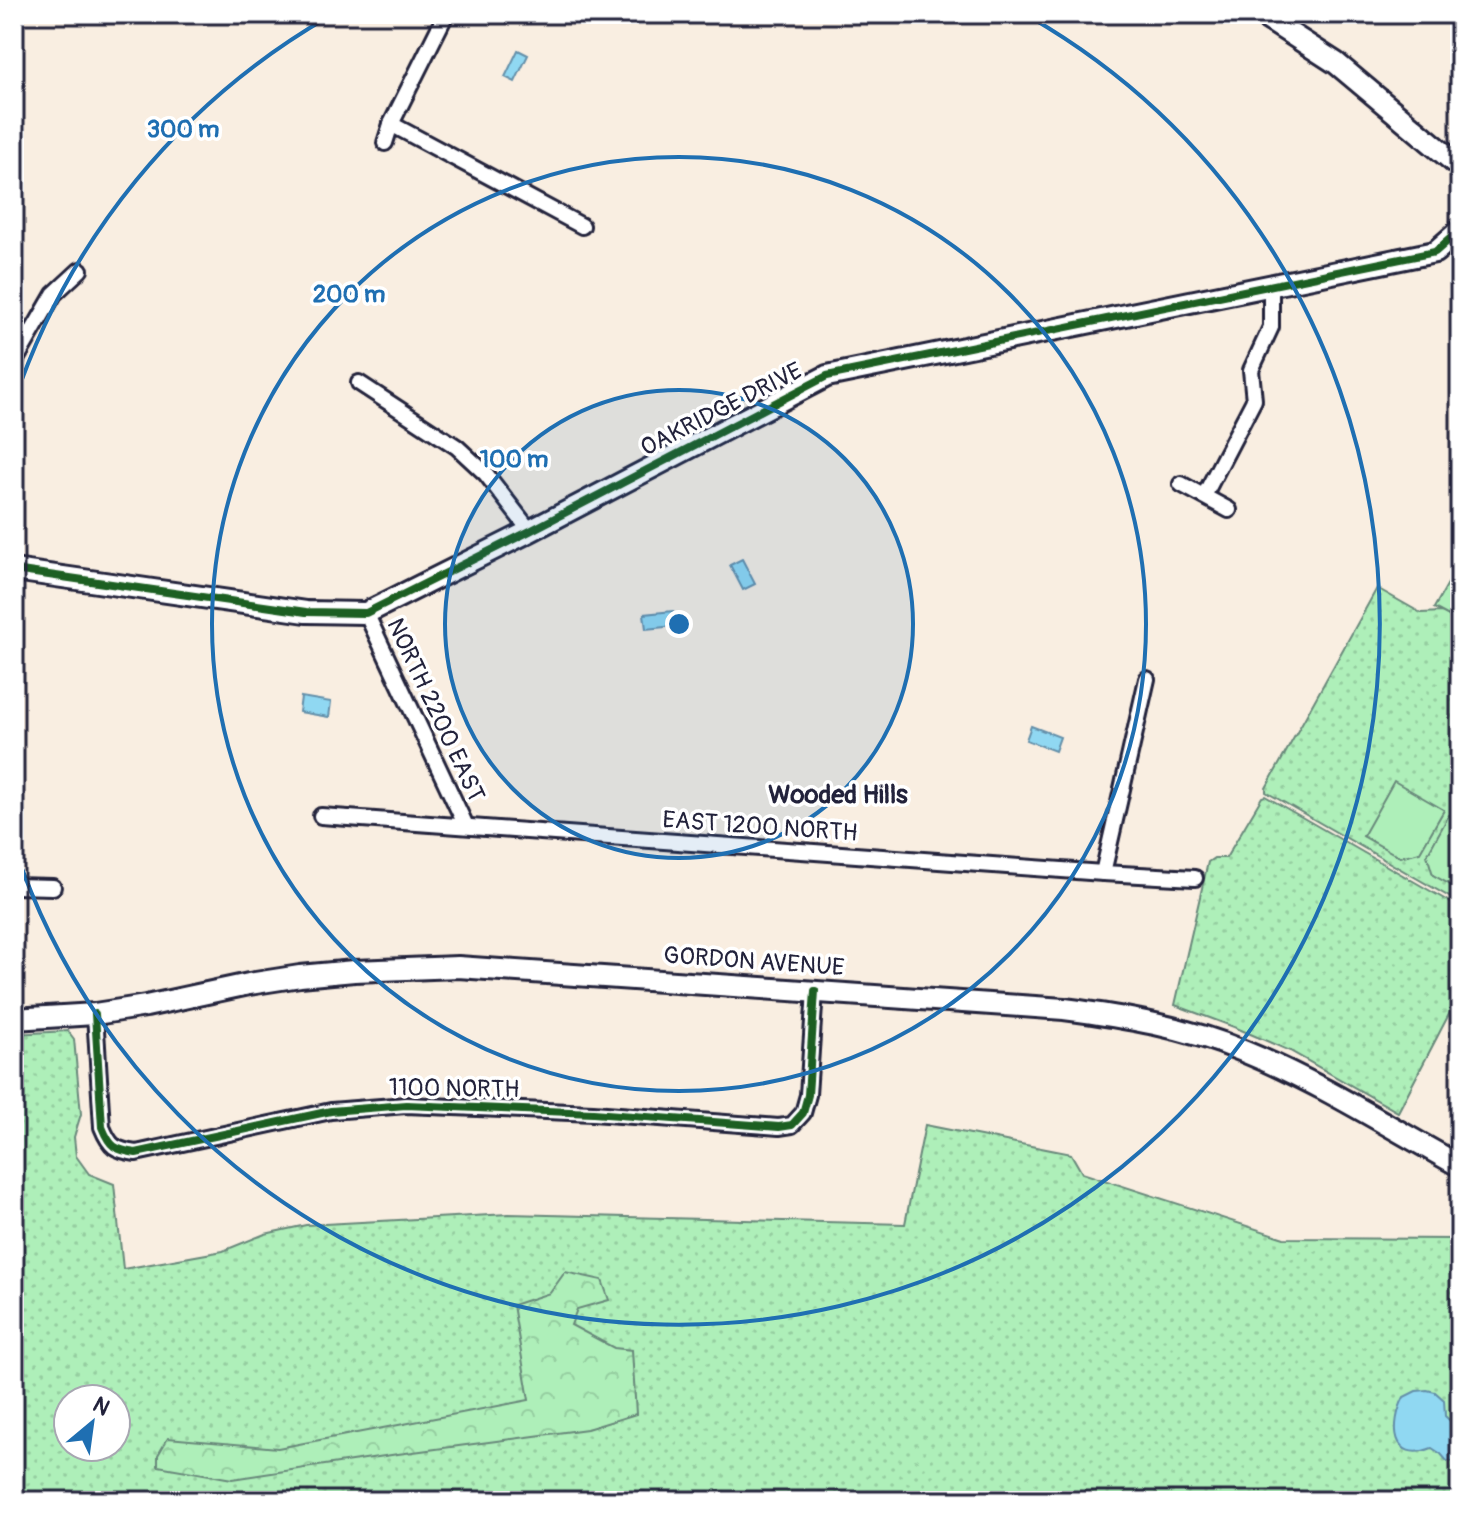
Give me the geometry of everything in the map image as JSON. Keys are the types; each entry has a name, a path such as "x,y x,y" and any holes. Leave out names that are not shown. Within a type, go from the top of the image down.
{"street":[{"path":"385,143 391,124 446,14"},
{"path":"1260,14 1336,63 1460,167"},
{"path":"391,124 582,226"},
{"name":"OAKRIDGE DRIVE","path":"14,570 306,612 366,613 827,376 1435,252 1460,230"},
{"path":"14,363 54,294 80,270"},
{"path":"1204,496 1254,400 1251,370 1271,327 1271,286"},
{"path":"359,383 457,447 486,474 530,531"},
{"path":"1181,484 1229,510"},
{"name":"NORTH 2200 EAST","path":"366,613 466,826"},
{"path":"1103,873 1147,679"},
{"name":"EAST 1200 NORTH","path":"321,816 1195,878"},
{"path":"14,886 53,887"},
{"name":"GORDON AVENUE","path":"14,1019 95,1014 288,978 406,968 497,969 1064,1009 1124,1017 1183,1030 1243,1051 1299,1077 1460,1166"},
{"name":"1100 NORTH","path":"95,1014 102,1127 109,1143 121,1151 136,1153 331,1111 406,1105 593,1113 779,1127 792,1125 803,1113 808,1095 815,991"}],"green space":[{"path":"1460,562 1460,622 1434,608"},
{"path":"1377,588 1421,613 1442,612 1460,622 1460,903 1266,792"},
{"path":"1394,781 1444,810 1420,852 1400,857 1363,836"},
{"path":"1265,796 1460,908 1460,997 1398,1112 1290,1051 1175,1005 1208,862 1214,858 1226,858"},
{"path":"1449,815 1460,821 1460,890 1433,875 1427,855"},
{"path":"68,1031 74,1039 81,1114 74,1137 76,1156 89,1174 114,1184 123,1269 223,1251 265,1234 306,1225 509,1214 905,1224 925,1125 1071,1154 1082,1173 1284,1238 1460,1239 1460,1501 14,1501 14,1034"},
{"path":"565,1272 602,1280 609,1300 577,1309 571,1325 614,1348 632,1350 636,1414 587,1429 232,1479 158,1466 158,1455 168,1438 278,1448 529,1400 513,1305 550,1293"}],"water":[{"path":"518,50 528,55 515,82 505,77"},
{"path":"742,559 755,584 743,590 730,565"},
{"path":"673,611 675,626 646,629 644,614"},
{"path":"301,697 331,702 329,717 299,712"},
{"path":"1031,726 1060,737 1055,751 1026,740"},
{"path":"1427,1390 1444,1400 1445,1416 1460,1430 1460,1462 1447,1461 1432,1448 1408,1451 1397,1439 1397,1419 1404,1397"}],"cycle path":[{"path":"14,570 306,612 366,613 827,376 1435,252 1460,230"},
{"path":"95,1014 102,1127 114,1146 136,1153 331,1111 406,1105 593,1113 779,1127 792,1125 803,1113 808,1095 815,991"}],"district":[{"name":"Wooded Hills","path":"838,794"}]}
